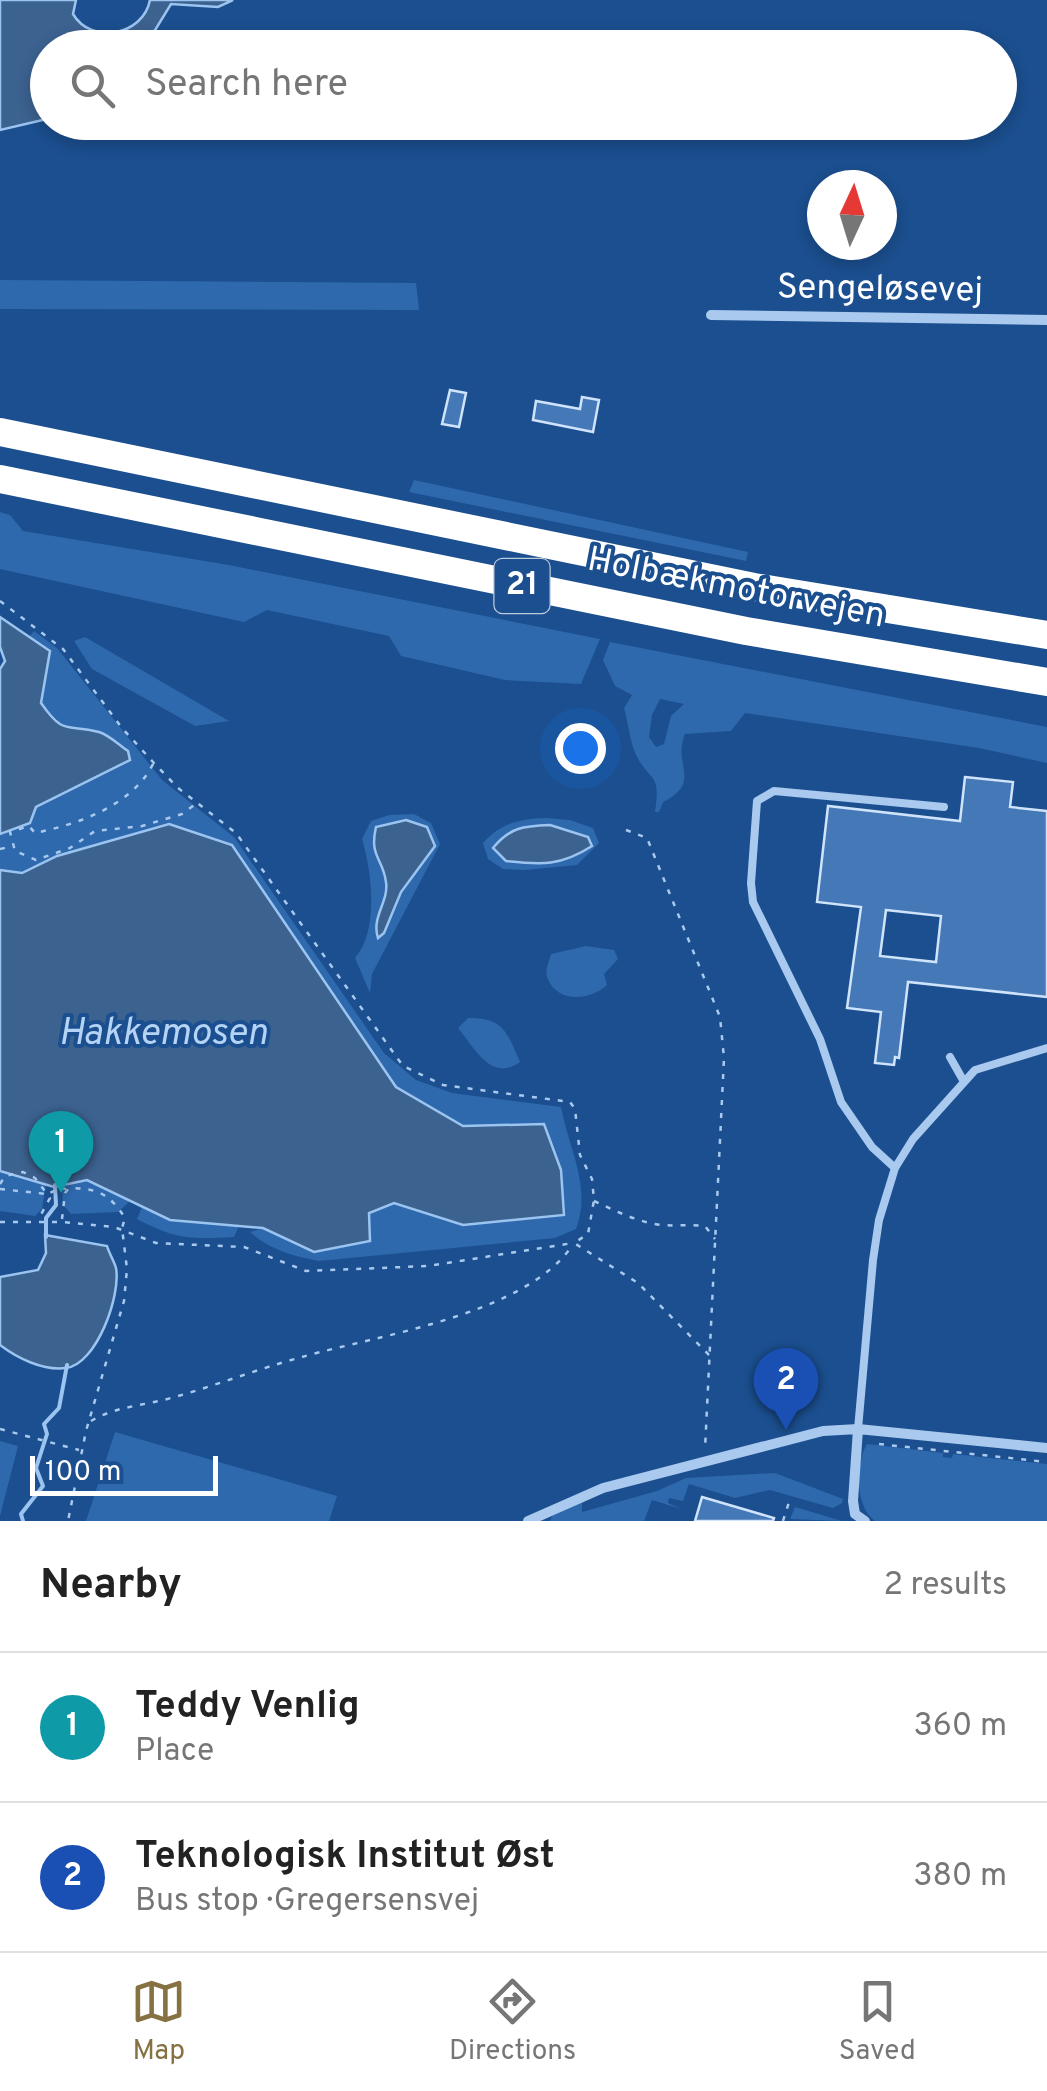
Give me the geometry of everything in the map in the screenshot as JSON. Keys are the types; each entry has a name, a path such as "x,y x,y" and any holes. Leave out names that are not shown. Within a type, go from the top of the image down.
{"highway":[{"name":"Holbækmotorvejen","path":"0,432 754,587 1047,635"},
{"name":"Holbækmotorvejen","path":"0,478 746,632 1047,682"},
{"path":"926,617 1006,612 1047,617"}],"street":[{"name":"Sengeløsevej","path":"712,315 1047,320"},
{"path":"858,1428 853,1500 855,1514 865,1521"},
{"path":"536,1519 603,1488 794,1438 858,1428 1047,1448"}],"lane":[{"path":"895,1168 863,1137 841,1102 820,1039 754,902 751,884 758,801 774,791 944,807"},
{"path":"858,1428 873,1260 879,1220 895,1168 913,1139 975,1070 1047,1048"},
{"path":"950,1057 964,1080"}],"path":[{"path":"0,601 63,649 122,728 153,762 236,833 404,1066 442,1085 570,1102 575,1109 580,1156 592,1179 594,1200 588,1234 536,1279 458,1316 169,1398 108,1411 91,1422"},
{"path":"153,762 132,790 110,807 56,828 35,833 29,826 10,832 14,851 36,860 70,848 95,832 142,826 182,814 197,803"},
{"path":"626,830 647,838 720,1017 724,1058 704,1462"},
{"path":"0,849 13,846"},
{"path":"39,1221 49,1193 23,1172 5,1176 0,1186 49,1193 60,1188 97,1189 125,1218 124,1301 81,1451 68,1521"},
{"path":"62,1222 67,1190"},
{"path":"594,1200 626,1216 659,1225 705,1226 716,1240"},
{"path":"0,1222 51,1221 122,1228 156,1243 244,1247 306,1270 412,1268 574,1243 638,1283 709,1355"},
{"path":"0,1429 81,1451"},
{"path":"784,1521 789,1502"}],"shaded area":[{"path":"0,280 416,283 419,310 0,309"},
{"path":"414,480 748,552 746,561 409,492"},
{"path":"0,512 10,515 23,531 229,565 600,639 581,684 505,680 401,656 389,636 267,610 244,622 0,569"},
{"path":"34,631 57,648 162,780 234,837 384,1053 416,1080 452,1093 561,1107 582,1199 576,1229 555,1238 319,1261 282,1251 250,1232 263,1228 314,1252 370,1240 369,1213 394,1203 463,1225 544,1124 463,1126 396,1087 232,845 110,842 57,856 22,873 0,870 0,834 30,823 35,807 62,793 78,779 100,733 66,729 41,703 49,651 29,637"},
{"path":"85,637 229,721 195,726 92,669 74,641"},
{"path":"610,642 1047,727 1047,763 979,748 745,713 731,731 685,734 684,780 675,795 655,812 656,784 636,755 624,708 632,695 615,686 603,660","holes":["660,699 684,704 671,716 664,744 656,747 649,737 652,715"]},
{"path":"414,814 431,823 440,844 372,974 370,993 355,958 368,933 371,901 362,839 371,821 389,815"},
{"path":"570,820 593,828 599,843 577,865 503,869 488,859 483,843 497,831 519,821"},
{"path":"586,946 614,950 618,959 604,974 607,985 584,996 559,993 547,976 551,954"},
{"path":"468,1018 489,1021 503,1029 520,1062 500,1068 484,1060 458,1028"},
{"path":"0,1171 46,1185 42,1209 35,1216 0,1211"},
{"path":"87,1180 130,1201 118,1212 71,1214 63,1205 62,1186"},
{"path":"142,1207 170,1220 239,1226 234,1237 184,1237 137,1219"},
{"path":"115,1432 337,1496 329,1521 86,1521"},
{"path":"0,1441 18,1446 0,1516"},
{"path":"867,1444 943,1453 943,1457 952,1458 953,1454 1047,1464 1047,1521 875,1521 864,1506 859,1485 860,1462"},
{"path":"775,1473 843,1499 842,1503 833,1508 770,1490 735,1498 689,1484 683,1501 669,1498 668,1503 681,1509 652,1500 644,1521 550,1521 552,1516 582,1502 582,1512 657,1491 686,1478"},
{"path":"795,1507 842,1521 790,1519"}],"water":[{"path":"0,0 76,0 73,14 92,30 30,30 30,123 0,130"},
{"path":"150,0 233,0 218,7 171,4 155,30 122,30 138,22"},
{"path":"0,617 50,651 41,703 49,714 61,725 106,735 128,751 130,760 36,807 30,823 0,834 0,669 5,661 0,647"},
{"path":"406,820 427,827 435,846 401,892 384,933 378,938 377,923 386,889 374,845 376,827"},
{"name":"Hakkemosen","path":"169,824 232,845 396,1087 463,1126 544,1124 561,1170 564,1215 463,1225 394,1203 369,1213 370,1241 314,1252 263,1228 170,1220 87,1180 54,1187 0,1171 0,870 22,873 57,856"},
{"path":"550,825 588,837 592,846 561,861 541,863 506,861 493,848 518,829"},
{"path":"45,1235 107,1246 116,1268 111,1310 97,1342 77,1364 66,1368 48,1368 0,1345 0,1277 38,1270 46,1253"}],"building":[{"path":"450,390 466,393 459,427 442,424"},
{"path":"582,397 599,400 593,432 533,420 536,401 580,409"},
{"path":"965,777 1013,782 1010,807 1047,811 1047,997 908,982 899,1058 895,1057 894,1065 875,1063 881,1012 847,1008 861,907 817,902 828,806 960,821","holes":["886,910 941,916 936,962 880,956"]},
{"path":"702,1497 774,1518 695,1521"}],"waterway":[{"path":"46,1237 46,1218 56,1205 55,1185"},
{"path":"23,1521 21,1514 43,1486 36,1468 47,1434 44,1424 59,1408 67,1365"}],"place":[{"name":"Teddy Venlig","path":"61,1193"},
{"name":"Teknologisk Institut Øst","path":"786,1430"}]}
